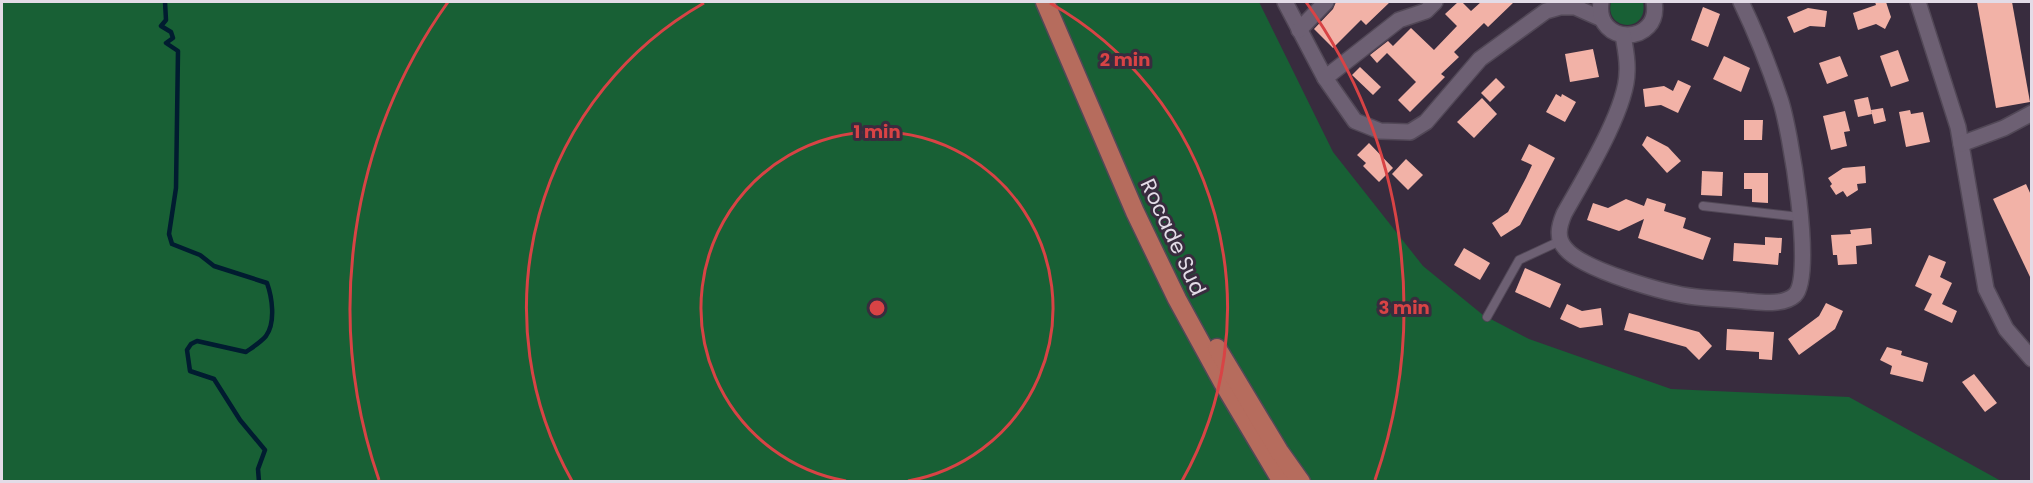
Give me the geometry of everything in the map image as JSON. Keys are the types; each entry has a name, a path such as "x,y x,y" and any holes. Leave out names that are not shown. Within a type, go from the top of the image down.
{"main road":[{"name":"Rocade Sud","path":"1045,2 1135,212 1176,299 1282,482"},
{"path":"1135,212 1279,451 1301,482"}],"street":[{"path":"1285,2 1324,78 1355,121 1380,131 1410,132 1426,122 1480,59 1546,11 1560,7 1575,7 1602,19"},
{"path":"1299,30 1326,2"},
{"path":"1324,78 1399,20 1426,12 1436,2"},
{"path":"1601,2 1602,19 1610,30 1623,35 1639,33 1646,29 1654,8 1665,2"},
{"path":"1623,35 1628,74 1622,98 1564,214 1560,228 1560,241 1570,254 1581,261 1639,284 1694,297 1769,302 1787,300 1795,295 1799,288 1803,268 1800,217 1790,141 1781,100 1741,2"},
{"path":"1918,2 1958,127 1986,289 2006,329 2031,359"},
{"path":"1961,144 2004,128 2031,113"}],"lane":[{"path":"1703,206 1800,217"},
{"path":"1487,317 1519,260 1560,241"}],"green space":[{"path":"2,2 1259,2 1333,152 1423,266 1483,315 1529,339 1671,389 1849,397 2001,481 2,481"},
{"path":"1611,2 1643,2 1640,20 1634,24 1620,23 1614,19 1611,12"}],"building":[{"path":"1336,2 1390,2 1366,25 1361,20 1333,48 1314,29 1333,9"},
{"path":"1458,2 1462,2 1471,11 1481,2 1514,2 1488,27 1484,23 1454,52 1459,57 1441,74 1445,77 1410,112 1398,100 1416,82 1387,53 1377,63 1370,55 1388,41 1393,46 1411,28 1434,50 1457,26 1445,14"},
{"path":"1875,2 1886,2 1891,17 1885,29 1876,24 1858,30 1853,13 1876,5"},
{"path":"1977,2 2012,2 2030,102 1996,108"},
{"path":"1703,7 1720,14 1708,47 1691,40"},
{"path":"1808,8 1827,11 1825,27 1810,26 1794,33 1787,17"},
{"path":"1593,49 1599,77 1570,82 1565,54"},
{"path":"1898,50 1909,81 1891,87 1880,56"},
{"path":"1724,56 1750,68 1741,92 1713,79"},
{"path":"1840,56 1848,76 1827,84 1819,63"},
{"path":"1360,67 1381,87 1373,95 1352,75"},
{"path":"1496,78 1505,87 1490,102 1481,93"},
{"path":"1678,80 1691,86 1678,113 1661,105 1645,107 1643,89 1664,86 1673,91"},
{"path":"1556,94 1561,97 1562,94 1576,102 1565,122 1546,112"},
{"path":"1868,97 1872,114 1858,117 1854,100"},
{"path":"1482,98 1497,114 1474,138 1457,122"},
{"path":"1883,108 1886,121 1874,124 1871,110"},
{"path":"1910,110 1911,114 1923,112 1930,142 1906,147 1899,112"},
{"path":"1845,111 1850,131 1844,132 1847,146 1831,150 1823,116"},
{"path":"1744,120 1763,120 1762,140 1744,140"},
{"path":"1647,136 1668,147 1681,161 1667,173 1642,145"},
{"path":"1369,143 1393,168 1379,182 1363,166 1366,163 1357,155"},
{"path":"1529,144 1555,158 1520,225 1501,237 1492,223 1508,212 1526,178 1532,165 1521,160"},
{"path":"1406,159 1423,175 1408,190 1392,174"},
{"path":"1865,166 1866,183 1857,184 1858,190 1847,197 1843,191 1836,195 1828,178 1843,168"},
{"path":"1702,171 1723,172 1722,196 1701,195"},
{"path":"1744,173 1768,173 1768,203 1752,202 1752,189 1744,189"},
{"path":"2026,184 2031,195 2031,279 1993,199"},
{"path":"1647,198 1666,204 1664,211 1686,218 1683,228 1711,238 1703,260 1638,238 1644,219 1619,231 1587,220 1593,203 1608,208 1626,199 1644,206"},
{"path":"1871,228 1872,244 1856,246 1857,264 1838,265 1837,255 1833,255 1831,235 1851,234 1850,230"},
{"path":"1765,237 1782,238 1778,265 1733,261 1734,243 1765,245"},
{"path":"1464,248 1490,263 1480,280 1454,265"},
{"path":"1929,255 1946,262 1940,277 1952,283 1942,304 1957,311 1952,323 1924,310 1932,294 1915,286"},
{"path":"1525,268 1561,284 1550,308 1515,292"},
{"path":"1826,303 1843,311 1835,329 1799,355 1788,339 1819,316"},
{"path":"1567,304 1582,311 1601,308 1603,325 1580,328 1560,319"},
{"path":"1629,313 1699,332 1712,346 1699,360 1686,347 1624,330"},
{"path":"1727,329 1774,332 1772,360 1759,359 1759,352 1726,350"},
{"path":"1887,347 1902,351 1901,355 1928,363 1923,382 1890,374 1892,366 1880,360"},
{"path":"1974,374 1997,403 1985,412 1962,382"}],"waterway":[{"path":"165,2 166,20 161,26 171,32 173,38 166,43 178,51 176,188 169,234 172,244 200,255 214,266 267,283 270,295 272,317 269,330 262,340 246,352 197,341 187,350 190,371 214,379 240,420 265,450 258,469 259,482"}]}
